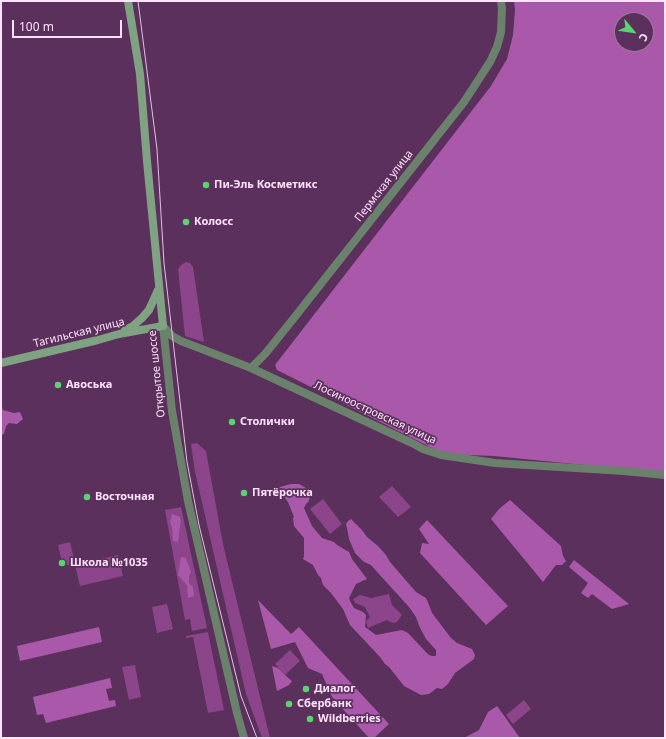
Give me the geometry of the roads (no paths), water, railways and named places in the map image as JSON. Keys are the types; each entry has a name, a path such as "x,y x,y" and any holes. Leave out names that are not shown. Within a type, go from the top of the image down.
{"main road":[{"name":"Открытое шоссе","path":"128,1 140,74 163,326"},
{"path":"119,334 133,326 142,318 148,310 159,288"},
{"name":"Тагильская улица","path":"1,363 119,334 163,326"}],"street":[{"name":"Пермская улица","path":"251,368 290,324 464,102 490,62 497,47 501,32 501,1"},
{"name":"Лосиноостровская улица","path":"163,326 172,336 181,341 251,368 423,449 441,455 496,463 665,475"},
{"name":"Открытое шоссе","path":"163,326 172,411 188,502 244,738"}],"tram line":[{"path":"138,1 157,149 164,263 187,462 199,525 241,696 257,738"}],"place":[{"name":"Пи-Эль Косметикс","path":"206,185"},
{"name":"Колосс","path":"186,222"},
{"name":"Авоська","path":"58,385"},
{"name":"Столички","path":"232,422"},
{"name":"Пятёрочка","path":"244,493"},
{"name":"Восточная","path":"87,497"},
{"name":"Школа №1035","path":"62,563"},
{"name":"Диалог","path":"306,689"},
{"name":"Сбербанк","path":"289,704"},
{"name":"Wildberries","path":"310,719"}]}
